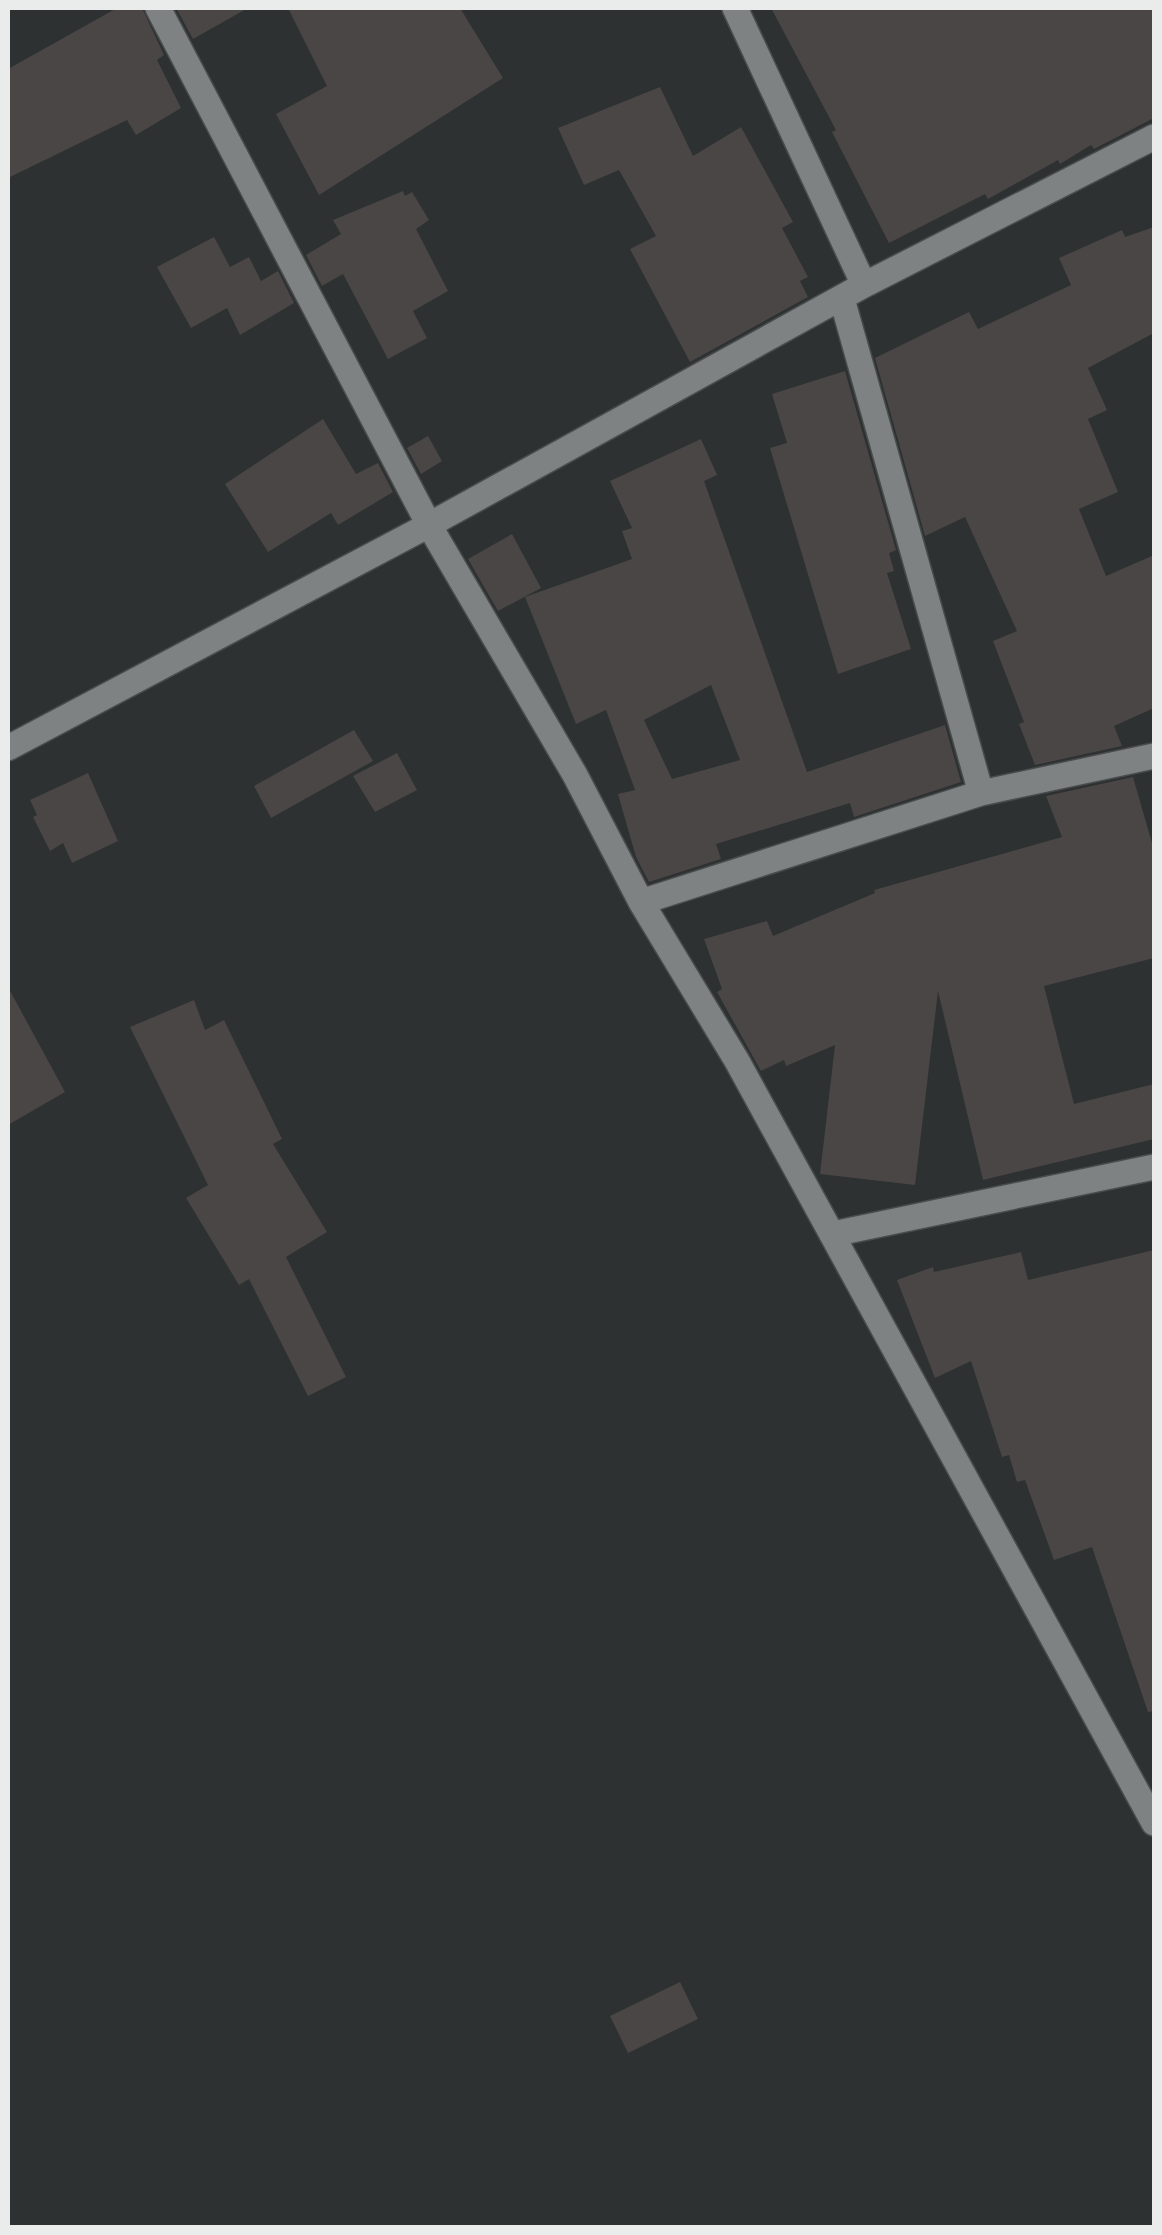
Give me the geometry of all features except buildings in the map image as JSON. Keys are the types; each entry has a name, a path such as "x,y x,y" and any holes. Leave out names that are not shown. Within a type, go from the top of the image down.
{"street":[{"path":"158,8 430,525 575,776 640,902 737,1061 1154,1823"},
{"path":"735,8 853,292 981,793"},
{"path":"8,748 430,525 853,292 1154,137"},
{"path":"640,902 981,793 1154,756"},
{"path":"833,1234 1154,1167"}]}
